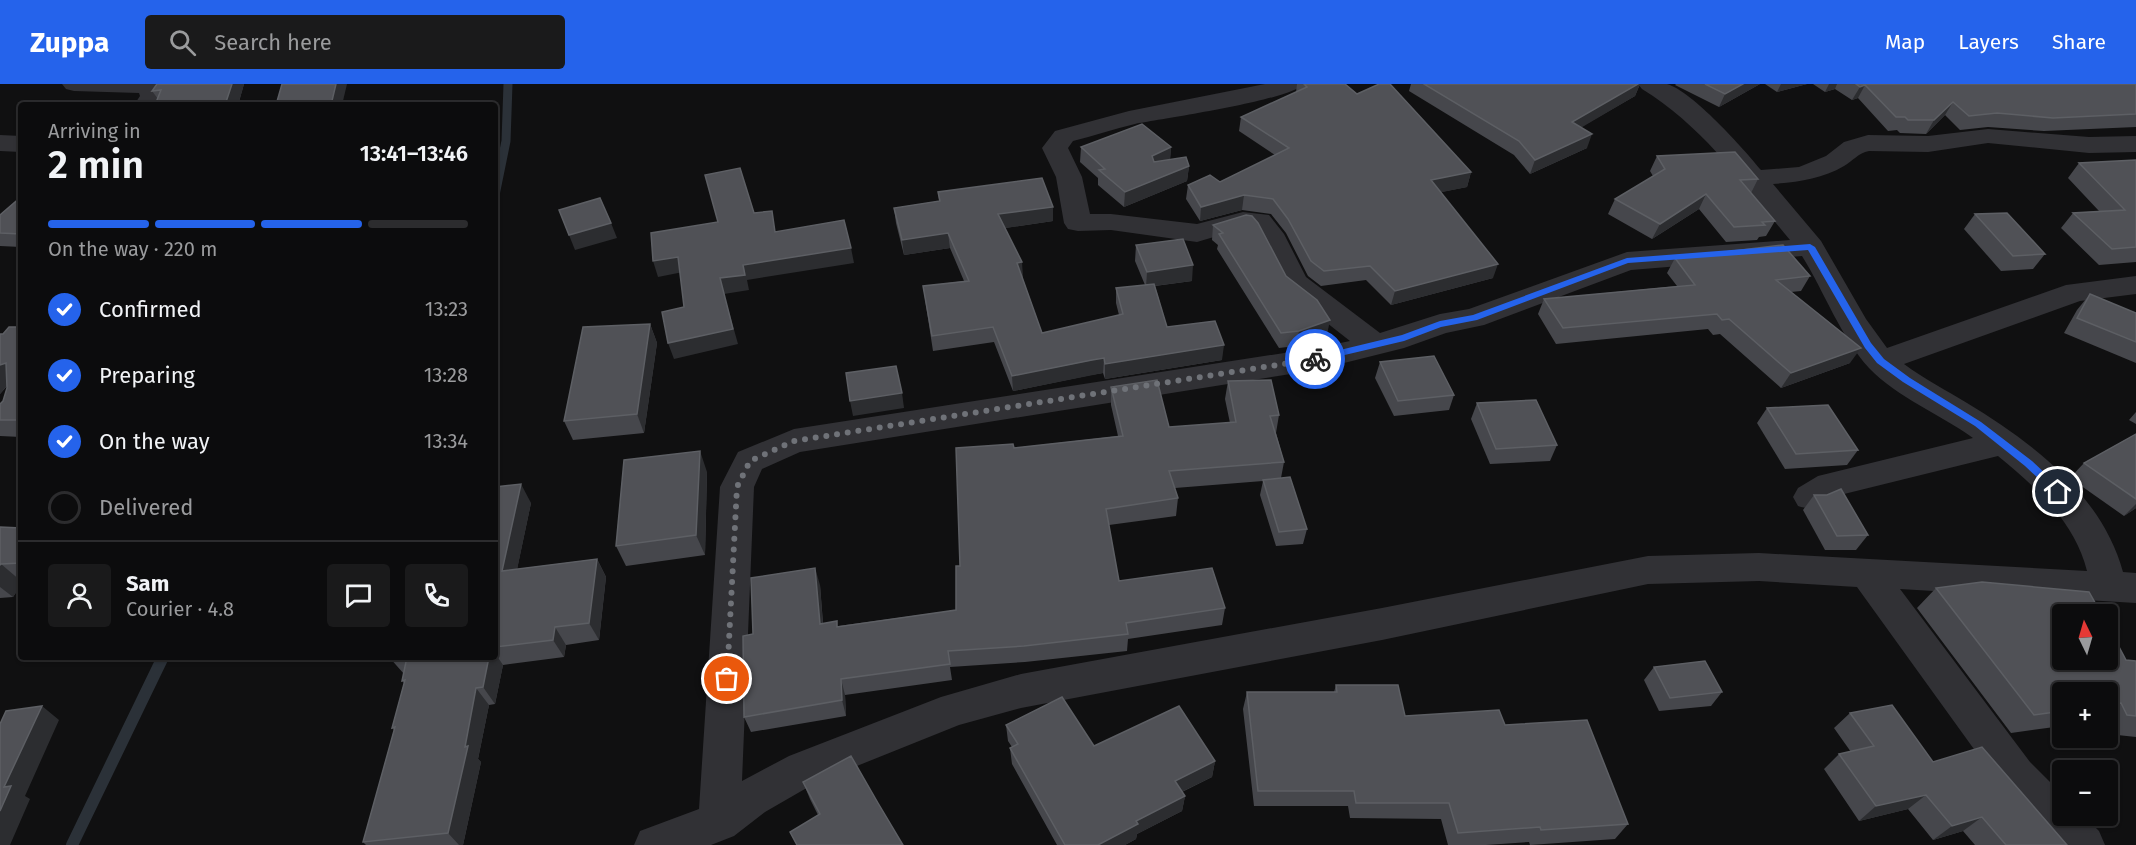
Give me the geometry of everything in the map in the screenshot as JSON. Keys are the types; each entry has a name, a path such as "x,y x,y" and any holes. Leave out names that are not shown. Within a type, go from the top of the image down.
{"street":[{"path":"74,84 149,88 152,96 148,102"},
{"path":"1291,84 1261,88 1129,118 1064,136 1055,148 1069,177 1078,223 1111,222 1197,233 1244,220 1259,221 1270,234 1295,283 1374,344"},
{"path":"1650,84 1691,110 1756,178 1810,247 1868,345 1881,361 1906,380 1978,424 2028,463 2077,513 2095,539 2106,566 2123,587"},
{"path":"1756,178 1803,174 1835,161 1853,147 1868,142 1928,144 1995,136 2089,145 2136,144"},
{"path":"0,143 18,144"},
{"path":"719,822 737,487 750,461 794,441 1316,359 1404,338 1440,324 1474,318 1627,261 1810,247"},
{"path":"1881,361 2076,292 2136,285"},
{"path":"1810,497 1830,485 2002,443"},
{"path":"655,845 719,822 750,798 803,769 955,709 1021,691 1382,624 1648,570 1759,567 2123,587"},
{"path":"1867,573 2016,775 2084,845"}],"building":[{"path":"157,84 232,84 226,102 156,102 161,90 152,91"},
{"path":"282,84 336,84 332,102 277,102"},
{"path":"1304,84 1345,84 1357,94 1379,84 1390,84 1471,172 1431,180 1498,264 1395,291 1370,266 1324,271 1311,261 1288,219 1273,199 1244,195 1201,207 1188,185 1210,175 1220,182 1289,148 1241,117 1307,87"},
{"path":"1424,84 1638,84 1572,122 1592,134 1535,160 1519,141"},
{"path":"1705,84 1743,84 1725,94"},
{"path":"1856,84 2136,84 2136,114 2053,118 1997,113 1969,116 1953,102 1934,120 1908,120 1905,117 1896,117 1865,85 1860,87"},
{"path":"1142,124 1171,147 1152,156 1154,162 1186,157 1189,166 1125,192 1099,170 1105,169 1081,147"},
{"path":"1735,152 1758,179 1740,180 1775,221 1762,222 1765,225 1734,227 1706,194 1660,224 1615,199 1665,169 1657,156"},
{"path":"2136,160 2136,247 2112,249 2073,213 2125,210 2079,163"},
{"path":"740,168 754,213 772,211 775,232 844,220 851,248 743,265 745,275 720,278 733,329 668,343 662,312 684,307 678,257 653,261 651,233 718,222 705,175"},
{"path":"1042,178 1053,207 998,214 1022,262 1017,263 1042,333 1123,314 1116,288 1154,284 1167,327 1215,321 1224,345 1105,364 1104,358 1012,376 993,327 932,336 923,286 969,281 948,233 902,240 894,208 940,201 938,192"},
{"path":"600,198 611,223 569,235 559,210"},
{"path":"18,200 18,234 0,233 0,215"},
{"path":"2007,213 2045,254 2013,256 1975,214"},
{"path":"1246,215 1252,216 1258,223 1286,276 1317,300 1330,320 1299,331 1281,333 1219,234 1223,233 1213,225"},
{"path":"1183,239 1193,265 1147,272 1136,245"},
{"path":"1783,245 1810,276 1776,280 1861,348 1791,373 1729,319 1722,320 1717,314 1563,328 1544,299 1695,285 1675,258"},
{"path":"2090,294 2136,313 2136,342 2077,318"},
{"path":"650,324 637,414 564,421 583,327"},
{"path":"9,327 18,327 18,420 0,420 0,404 7,388 6,363 0,365 0,334 3,334"},
{"path":"1434,356 1454,395 1398,401 1380,362"},
{"path":"896,366 902,393 850,401 846,373"},
{"path":"1157,380 1169,427 1236,422 1228,381 1271,380 1279,415 1270,416 1284,462 1169,471 1178,498 1106,509 1119,581 1212,568 1225,608 1126,623 1128,634 1024,646 948,651 950,664 841,679 842,700 744,717 743,636 753,634 751,578 815,568 820,624 837,621 837,627 956,610 956,566 960,566 956,448 1013,444 1014,448 1123,436 1111,387"},
{"path":"1536,400 1557,445 1496,449 1477,403"},
{"path":"1828,405 1858,450 1796,454 1767,408"},
{"path":"2136,434 2136,499 2084,463"},
{"path":"700,451 696,535 616,546 624,460"},
{"path":"1290,477 1307,529 1279,532 1263,480"},
{"path":"521,484 502,571 597,559 589,623 555,627 553,640 498,647 498,487"},
{"path":"1841,489 1868,535 1837,536 1814,495 1827,495"},
{"path":"0,527 18,528 18,563 0,565"},
{"path":"1982,582 2089,592 2096,604 2052,604 2052,670 2118,670 2118,645 2126,660 2136,661 2136,716 2127,715 2121,703 2118,703 2118,682 2052,682 2052,712 2034,715 1936,588"},
{"path":"406,660 488,660 483,687 476,688 465,747 468,746 448,833 363,842 395,727 392,728 405,680 402,681"},
{"path":"1705,661 1722,692 1670,698 1654,667"},
{"path":"1336,685 1398,685 1405,716 1499,710 1505,725 1587,720 1628,824 1458,833 1449,803 1356,803 1354,791 1258,791 1247,692 1337,692"},
{"path":"1062,697 1094,746 1179,706 1215,761 1175,781 1185,796 1136,821 1138,824 1098,845 1065,845 1010,748 1018,744 1006,725"},
{"path":"1892,705 1933,762 1982,747 2067,845 2006,845 1982,817 1952,826 1926,795 1876,806 1839,754 1874,746 1850,713"},
{"path":"42,706 4,787 11,786 0,811 0,724 6,711"},
{"path":"851,756 903,845 797,845 790,832 820,814 803,782"}],"waterway":[{"path":"498,180 506,141 508,84"},
{"path":"72,845 162,660"}],"way so far":[{"path":"727,679 737,487 750,461 794,441 1315,359"}],"route":[{"path":"1315,359 1404,338 1440,324 1474,318 1627,261 1810,247 1868,345 1881,361 1906,380 1978,424 2028,463 2058,492"}]}
